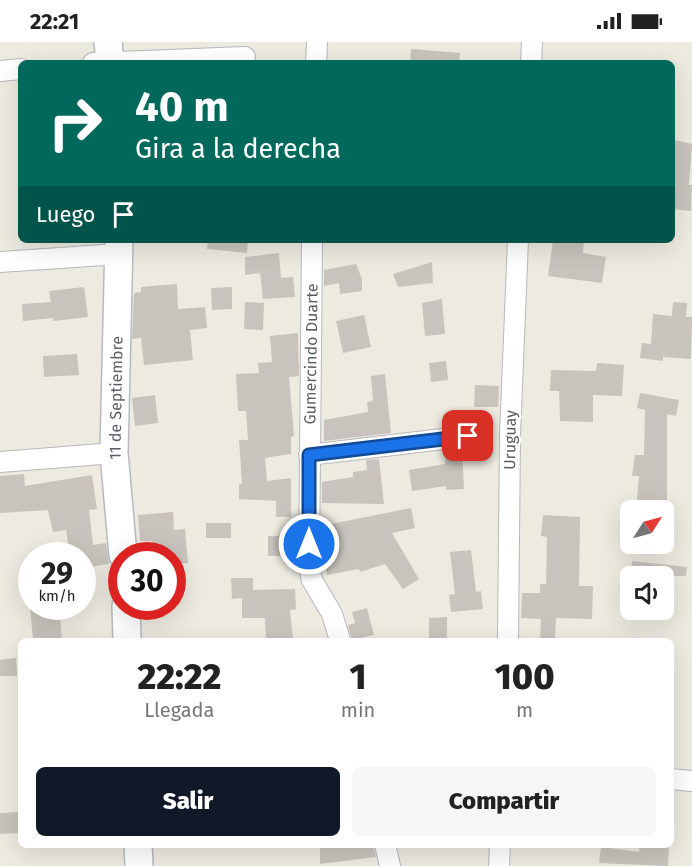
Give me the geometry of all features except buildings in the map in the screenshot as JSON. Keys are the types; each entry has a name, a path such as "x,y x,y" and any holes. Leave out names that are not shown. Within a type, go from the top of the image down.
{"main road":[{"name":"11 de Septiembre","path":"119,247 114,453 122,542"},
{"path":"127,620 128,638"},
{"path":"138,848 139,866"}],"street":[{"path":"316,60 317,42"},
{"path":"531,60 532,42"},
{"path":"105,57 245,57"},
{"path":"0,71 18,69"},
{"name":"Gumercindo Duarte","path":"312,243 309,567 312,580 332,614 339,638"},
{"name":"Uruguay","path":"508,638 510,435 518,243"},
{"path":"0,262 119,247"},
{"path":"309,455 468,436"},
{"path":"0,462 114,453"},
{"path":"674,779 692,781"},
{"path":"386,848 390,866"},
{"path":"499,866 500,848"}],"route":[{"path":"309,544 309,455 468,436"}]}
